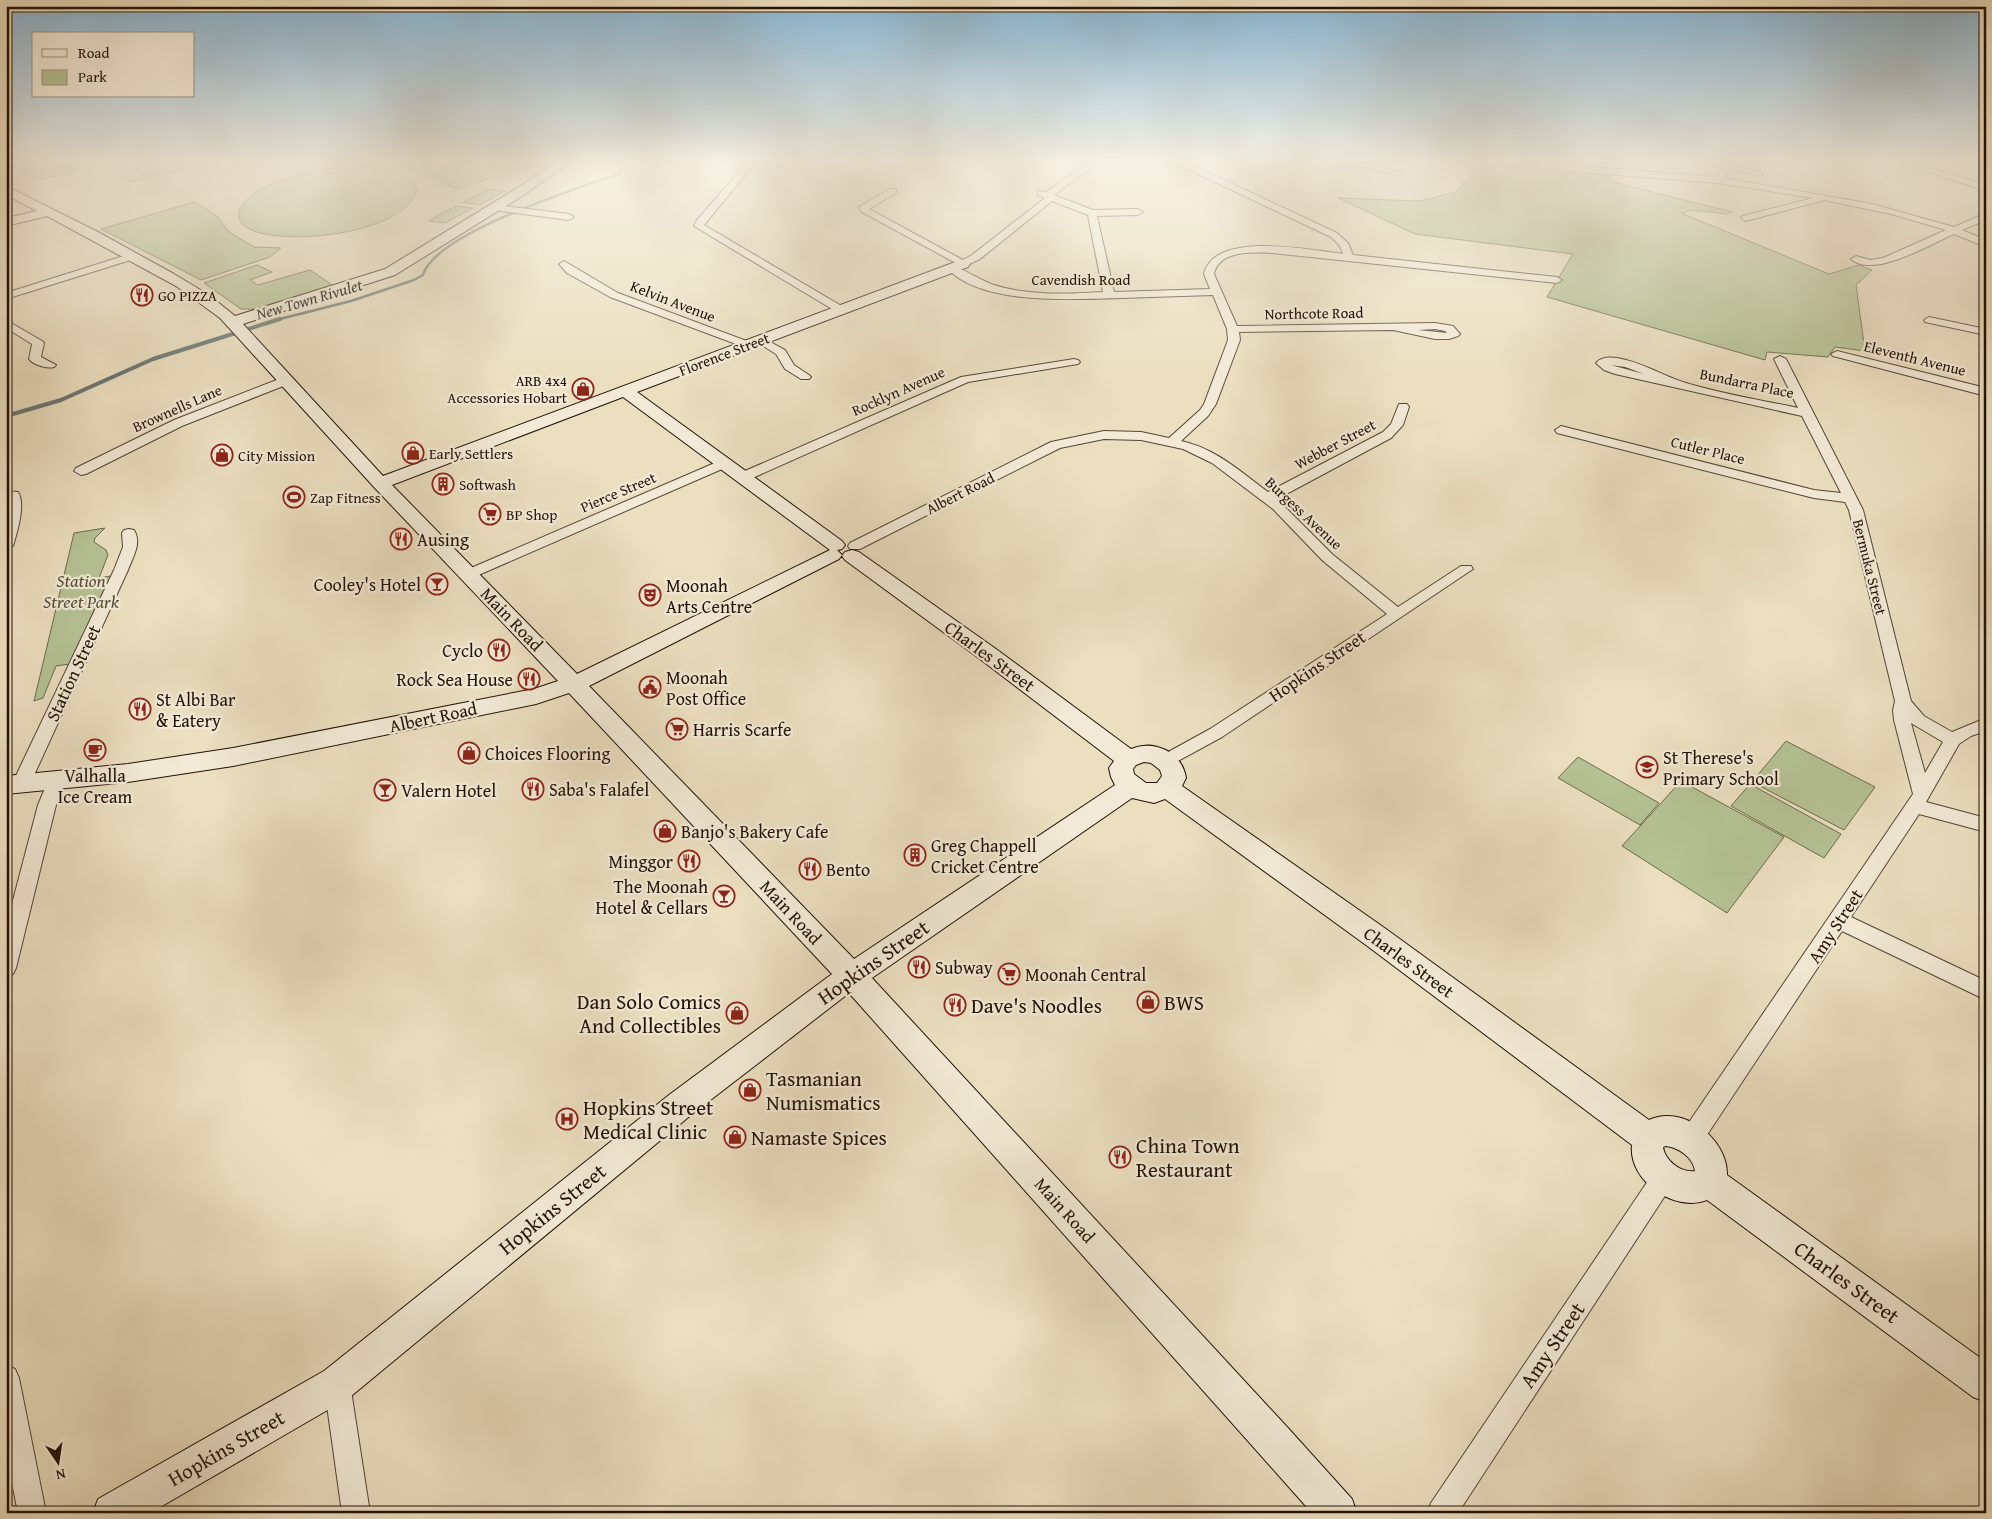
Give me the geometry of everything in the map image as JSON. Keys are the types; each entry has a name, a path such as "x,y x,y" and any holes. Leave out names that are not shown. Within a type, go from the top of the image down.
{"street":[{"name":"Main Road","path":"90,234 188,287 211,302 240,328 380,483 700,814 851,975 1275,1440 1338,1513"},
{"path":"240,328 390,272 457,234"},
{"path":"712,234 840,310"},
{"name":"Cavendish Road","path":"904,234 958,266 979,284 1017,293 1053,297 1216,292"},
{"name":"Florence Street","path":"380,483 958,266 976,258 1005,234"},
{"path":"1096,234 1109,295"},
{"path":"1332,234 1346,245 1350,258"},
{"path":"1856,259 1870,263 1886,260 1945,234"},
{"path":"1963,234 1986,244"},
{"path":"1172,442 1204,413 1210,404 1234,340 1233,329 1210,279 1209,270 1214,262 1229,254 1272,250 1557,280"},
{"path":"6,296 133,256"},
{"name":"Kelvin Avenue","path":"564,264 571,272 614,295 781,352 789,367 805,377"},
{"path":"1929,320 1986,332"},
{"path":"6,324 38,343 35,360 50,365"},
{"name":"Northcote Road","path":"1233,329 1395,327"},
{"name":"Eleventh Avenue","path":"1837,354 1986,392"},
{"name":"Bermuka Street","path":"1780,359 1858,517 1903,701 1907,709 1917,720 1953,740"},
{"name":"Bundarra Place","path":"1682,386 1621,362 1608,360 1602,363 1612,370 1682,386 1806,413"},
{"name":"Rocklyn Avenue","path":"743,477 965,380 1074,362"},
{"name":"Brownells Lane","path":"81,471 178,424 287,380"},
{"name":"Charles Street","path":"625,391 988,654 1129,773"},
{"name":"Webber Street","path":"1268,498 1386,435 1397,425 1403,407"},
{"name":"Cutler Place","path":"1561,430 1814,494 1849,498"},
{"name":"Burgess Avenue","path":"1066,442 1091,436 1116,434 1141,436 1172,442 1207,454 1268,498 1327,557 1396,613"},
{"name":"Albert Road","path":"14,784 128,773 233,757 424,720 536,696 574,684 1043,451 1066,442"},
{"name":"Pierce Street","path":"469,574 724,463"},
{"path":"6,495 12,495 14,498 12,526 6,546"},
{"name":"Station Street","path":"14,784 121,570 130,546 129,533"},
{"name":"Hopkins Street","path":"1167,774 1216,733 1466,568"},
{"name":"Bermuka Street","path":"1903,701 1901,710 1902,720 1918,800"},
{"path":"1953,740 1986,724"},
{"name":"Amy Street","path":"1691,1139 1918,800 1953,740"},
{"path":"1143,754 1160,757 1167,774 1161,791 1145,792 1129,773 1143,754"},
{"name":"Hopkins Street","path":"112,1513 337,1384 680,1104 851,975 1129,773"},
{"name":"Charles Street","path":"1167,774 1368,931 1649,1138"},
{"path":"6,968 48,805 56,781"},
{"path":"1918,800 1986,825"},
{"path":"1838,920 1986,991"},
{"path":"1671,1130 1691,1139 1706,1156 1711,1174 1708,1181 1702,1186 1684,1187 1664,1177 1650,1162 1647,1153 1649,1138 1654,1133 1671,1130"},
{"name":"Amy Street","path":"1441,1513 1664,1177"},
{"name":"Charles Street","path":"1708,1181 1986,1384"},
{"path":"6,1378 32,1513"},
{"path":"337,1384 356,1513"}],"green space":[{"path":"111,234 232,234 254,247 281,248 270,257 201,280"},
{"path":"268,234 333,234 313,236 286,237"},
{"path":"1415,234 1732,234 1829,274 1859,265 1872,270 1856,285 1865,351 1835,347 1828,357 1767,352 1765,360 1547,297 1573,254"},
{"path":"257,265 272,272 250,280 258,285 310,270 332,285 255,309 241,309 204,283"},
{"name":"Station Street Park","path":"105,528 95,538 94,542 106,550 108,555 99,578 111,576 70,664 56,666 43,698 34,701 74,533"},
{"path":"1786,741 1875,787 1844,830 1752,782"},
{"path":"1578,757 1659,803 1640,825 1558,778"},
{"path":"1681,781 1784,837 1727,913 1622,846"},
{"path":"1750,784 1841,834 1824,858 1731,806"}],"waterway":[{"name":"New Town Rivulet","path":"276,320 351,301 414,280 423,275 433,259 453,243 469,234"},
{"name":"New Town Rivulet","path":"6,416 61,400 153,359 280,319"}],"place":[{"name":"GO PIZZA","path":"142,295"},
{"name":"ARB 4x4 Accessories Hobart","path":"583,389"},
{"name":"Early Settlers","path":"413,453"},
{"name":"City Mission","path":"222,455"},
{"name":"Softwash","path":"443,484"},
{"name":"Zap Fitness","path":"294,497"},
{"name":"BP Shop","path":"490,514"},
{"name":"Ausing","path":"401,539"},
{"name":"Cooley's Hotel","path":"437,584"},
{"name":"Moonah Arts Centre","path":"650,595"},
{"name":"Cyclo","path":"499,650"},
{"name":"Rock Sea House","path":"529,679"},
{"name":"Moonah Post Office","path":"650,687"},
{"name":"St Albi Bar & Eatery","path":"140,709"},
{"name":"Harris Scarfe","path":"677,729"},
{"name":"Valhalla Ice Cream","path":"95,750"},
{"name":"Choices Flooring","path":"469,753"},
{"name":"St Therese's Primary School","path":"1647,767"},
{"name":"Saba's Falafel","path":"533,789"},
{"name":"Valern Hotel","path":"385,790"},
{"name":"Banjo's Bakery Cafe","path":"665,831"},
{"name":"Greg Chappell Cricket Centre","path":"915,855"},
{"name":"Minggor","path":"689,861"},
{"name":"Bento","path":"810,869"},
{"name":"The Moonah Hotel & Cellars","path":"724,896"},
{"name":"Subway","path":"919,967"},
{"name":"Moonah Central","path":"1009,974"},
{"name":"BWS","path":"1148,1002"},
{"name":"Dave's Noodles","path":"955,1005"},
{"name":"Dan Solo Comics And Collectibles","path":"737,1013"},
{"name":"Tasmanian Numismatics","path":"750,1090"},
{"name":"Hopkins Street Medical Clinic","path":"567,1119"},
{"name":"Namaste Spices","path":"735,1137"},
{"name":"China Town Restaurant","path":"1120,1157"}]}
